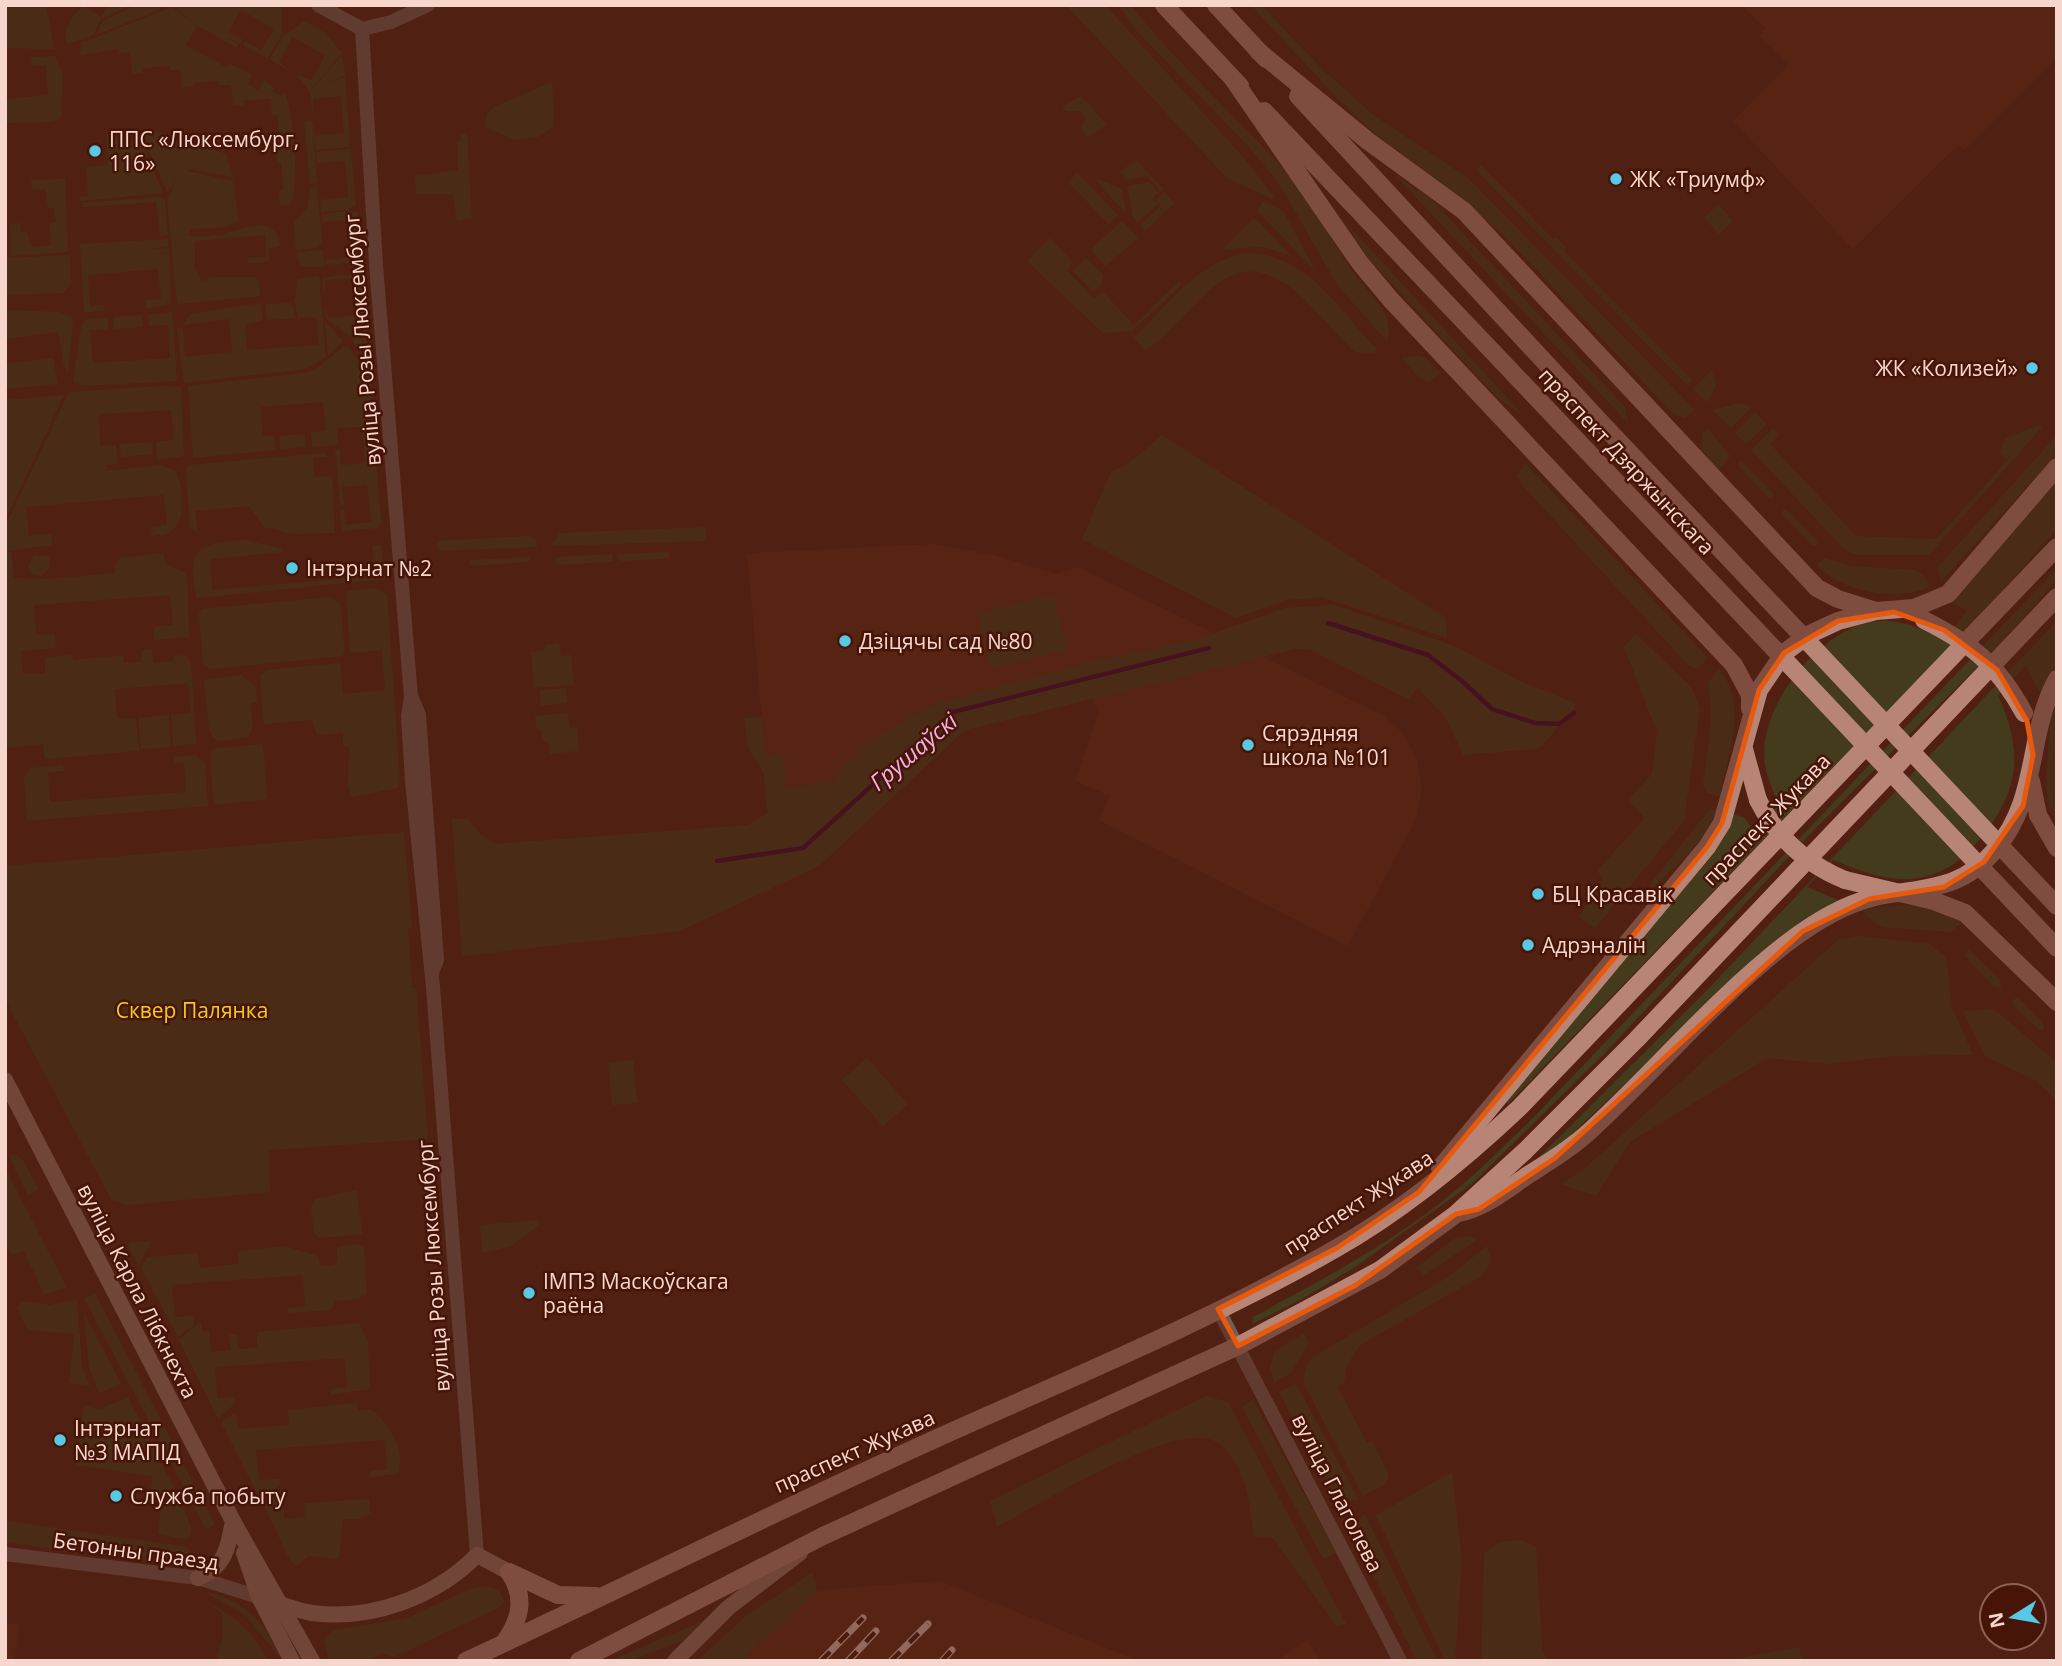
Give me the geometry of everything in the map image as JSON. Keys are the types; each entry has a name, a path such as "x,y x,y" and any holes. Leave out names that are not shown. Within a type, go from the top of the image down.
{"main road":[{"name":"праспект Дзяржынскага","path":"1164,5 2057,948"},
{"name":"праспект Дзяржынскага","path":"1216,5 1608,430 2057,906"},
{"path":"1258,51 1368,141 1464,211 1817,588 1838,599 1875,611 1894,612 1924,620 1963,640 1981,654 2009,685 2024,713 2030,729 2033,755"},
{"path":"1233,79 1360,263 1422,335 1520,435 1734,665 1750,695 1744,745 1722,823 1707,847 1425,1188"},
{"path":"1894,612 1914,608 1948,594 2057,467"},
{"name":"праспект Жукава","path":"466,1661 750,1523 1218,1309 1337,1248 1425,1188 1470,1154 1520,1107 2057,547"},
{"path":"579,1661 823,1536 1238,1346 1356,1285 1456,1214 1525,1151 1637,1039 2057,597"},
{"path":"1750,712 1770,671 1784,653 1825,626 1875,611"},
{"path":"1456,1214 1479,1209 1555,1158 1591,1129 1751,974 1803,931 1849,906 1898,893 1944,887 1984,862 2011,829 2023,806 2045,702 2057,679"},
{"path":"1744,745 1758,800 1780,835 1797,853 1819,868 1845,880 1934,901 1970,915 2057,1002"},
{"path":"2030,778 2038,815 2057,848"},
{"name":"вуліца Карла Лібкнехта","path":"5,1080 233,1521 283,1605 312,1661"},
{"path":"198,1578 222,1564 233,1521"},
{"name":"вуліца Карла Лібкнехта","path":"233,1521 259,1597 292,1661"},
{"path":"675,1661 729,1607 823,1536"},
{"path":"259,1597 312,1613 368,1611 390,1606 433,1589 464,1569 477,1555 558,1595 606,1595"},
{"path":"504,1643 514,1629 520,1608 519,1588 509,1572"},
{"path":"276,1629 276,1612 283,1605"},
{"path":"299,1637 304,1619 312,1613"}],"street":[{"path":"318,5 362,29 391,22 428,5"},
{"name":"вуліца Розы Люксембург","path":"362,29 376,265 411,697 408,716 412,781 427,956 431,973 477,1555"},
{"name":"вуліца Глаголева","path":"1218,1309 1400,1661"},
{"name":"Бетонны праезд","path":"5,1554 198,1578 259,1597"}],"highlighted area":[{"path":"1894,612 1944,630 1997,670 2027,721 2033,755 2023,806 1984,862 1944,887 1869,899 1803,931 1555,1158 1479,1209 1456,1214 1356,1285 1238,1346 1218,1309 1337,1248 1419,1192 1707,847 1722,823 1759,690 1784,653 1838,621"}],"shaded area":[{"path":"1741,5 2057,5 2057,58 1965,150 1958,145 1853,249 1733,121 1789,64 1759,37 1765,28"},
{"name":"Сярэдняя школа №101","path":"933,544 994,555 1057,574 1078,567 1382,715 1402,732 1417,758 1422,789 1416,820 1348,946 1099,820 1110,796 1075,781 1098,713 1093,698 968,729 946,701 934,704 874,738 842,768 833,782 787,787 782,754 765,755 747,553"},
{"path":"940,1581 1139,1661 741,1661 817,1590"},
{"path":"5,1623 20,1624 14,1661 5,1661"},
{"path":"1307,1640 1321,1661 1276,1661"}],"green space":[{"path":"5,5 46,5 54,49 5,48"},
{"path":"109,5 131,5 101,19 93,35 67,44 67,28 80,9 84,6 101,17"},
{"path":"137,5 154,5 161,9 96,35 103,21"},
{"path":"276,5 282,8 281,36 268,58 242,45 245,41 261,50 274,29 241,10 228,32 243,40 241,44 223,35 238,44 236,47 194,24 174,6"},
{"path":"1066,5 1105,5 1245,159 1274,197 1272,199 1227,178"},
{"path":"1118,5 1131,5 1171,52 1297,185 1351,270 1384,312 1389,331 1387,341 1338,286 1280,185 1250,148 1137,31"},
{"path":"1251,5 1261,5 1323,70 1372,114 1469,179 1695,410 1684,418 1673,413 1503,235 1459,196 1377,135 1340,101"},
{"path":"172,7 196,26 186,46 226,67 229,64 253,74 248,84 258,90 264,80 274,88 273,92 281,96 285,94 295,151 295,184 290,205 280,206 279,191 283,190 281,163 277,163 276,142 280,142 278,115 272,115 271,99 244,100 244,105 233,106 231,85 219,85 218,81 194,83 193,87 182,88 181,70 171,70 170,66 143,68 143,73 132,74 130,52 118,53 118,49 80,56 81,43"},
{"path":"304,21 325,33 342,53 310,91 296,75 312,80 325,55 292,37 279,62 291,72 270,59 283,36"},
{"path":"342,55 345,75 321,85 345,77 350,147 315,150 313,121 316,136 344,133 341,96 313,99 313,116 310,92"},
{"path":"55,56 63,76 61,118 52,122 5,123 5,99 48,95 46,65 32,66 31,57"},
{"path":"552,82 554,126 538,137 515,140 485,127 487,114 494,107"},
{"path":"1081,96 1107,125 1088,137 1081,128 1086,119 1081,111 1066,111 1062,107"},
{"path":"312,120 317,183 310,184 304,121"},
{"path":"145,127 226,154 233,177 189,169 187,171 233,181 239,220 226,227 190,229 188,236 218,235 260,225 278,235 280,246 269,249 269,262 248,263 247,258 266,257 265,235 195,241 195,267 202,282 211,277 254,277 259,281 260,296 177,304 167,199 171,195 176,174 170,191 167,191 143,138"},
{"path":"467,133 472,218 457,221 453,194 416,194 415,176 458,170 457,142 461,141 460,134"},
{"path":"106,134 137,144 141,140 163,193 80,201 80,197 88,196 86,167 108,165"},
{"path":"351,149 356,206 347,210 321,212 320,200 348,197 345,161 317,163 316,152"},
{"path":"1137,161 1164,190 1162,192 1147,176 1126,180 1120,171"},
{"path":"1481,165 1553,239 1556,237 1566,247 1563,250 1692,380 1688,386 1476,170"},
{"path":"1077,173 1118,215 1109,224 1068,182"},
{"path":"1395,175 1431,199 1625,407 1628,423"},
{"path":"1094,178 1121,188 1126,211 1124,212"},
{"path":"65,179 68,252 11,256 10,224 20,223 21,232 27,232 31,247 51,245 49,223 56,222 54,208 48,208 45,189 32,190 31,180"},
{"path":"1149,182 1158,192 1152,199 1158,204 1138,222 1133,217 1127,187"},
{"path":"317,187 322,242 315,248 296,250 294,221 308,207 310,188"},
{"path":"1164,192 1174,203 1145,231 1140,225 1161,206 1156,200"},
{"path":"160,197 165,199 168,235 160,236 156,202 83,207 83,203"},
{"path":"1263,201 1283,211 1315,270 1257,211"},
{"path":"1718,204 1733,221 1719,234 1704,218"},
{"path":"351,211 358,213 362,261 327,265 326,260 353,257 350,220 323,222 322,214"},
{"path":"1253,219 1291,256 1263,247 1223,249"},
{"path":"1122,221 1138,238 1106,266 1092,251 1093,247"},
{"path":"1346,223 1524,416 1498,398 1368,258"},
{"path":"1050,238 1072,262 1067,270 1094,299 1103,292 1134,325 1180,281 1180,286 1132,331 1103,333 1027,261"},
{"path":"168,239 168,247 145,249 168,249 169,252 152,254 169,254 171,304 146,309 145,300 161,299 158,269 88,275 90,306 104,305 104,311 84,312 80,244"},
{"path":"323,250 324,267 301,267 296,252"},
{"path":"1248,253 1269,256 1288,263 1305,274 1336,302 1377,350 1372,353 1355,352 1293,290 1276,278 1257,272 1237,274 1216,285 1145,351 1134,338 1200,274 1231,257"},
{"path":"70,255 71,284 63,293 5,295 5,258"},
{"path":"1086,258 1103,275 1102,284 1094,292 1073,271"},
{"path":"358,273 363,275 367,320 349,336 326,318 324,301 328,318 357,315 354,278 325,280 324,297 322,278"},
{"path":"319,276 326,357 304,369 184,383 177,328 183,328 185,357 232,352 229,319 183,325 190,314 261,303 263,320 245,324 247,350 319,345 316,317 298,318 295,302 297,279"},
{"path":"291,303 296,318 267,320 265,304"},
{"path":"5,310 59,312 73,318 68,373 64,366 58,332 5,339"},
{"path":"172,312 177,381 83,386 73,382 81,328 85,320 108,317 108,329 90,330 93,363 170,358 168,325 149,326 148,315"},
{"path":"142,315 143,327 114,329 113,317"},
{"path":"325,321 343,341 328,356"},
{"path":"366,328 369,364 368,366 352,340"},
{"path":"344,347 349,347 369,375 381,523 378,528 342,531 340,510 344,509 345,525 371,522 367,485 342,487 344,505 340,506 335,450 340,449 341,465 365,463 362,427 337,428 338,445 312,447 311,432 326,431 323,402 261,407 263,436 274,436 275,450 193,458 188,386 305,373 316,369"},
{"path":"53,358 58,384 5,389 5,364"},
{"path":"1401,358 1426,358 1440,373 1429,382 1421,379"},
{"path":"1712,370 1716,386 1707,402 1693,389"},
{"path":"181,387 184,456 157,460 156,442 174,440 171,410 99,414 100,446 116,445 118,464 106,465 106,471 161,465 176,471 182,510 173,530 152,536 151,527 167,525 164,495 26,507 29,536 51,534 52,545 5,551 5,527 69,392"},
{"path":"64,395 5,521 5,400"},
{"path":"1740,403 1752,407 1731,428 1713,410"},
{"path":"1755,412 1767,424 1746,444 1735,433"},
{"path":"2040,425 2042,427 1929,555 1858,555 1845,550 1751,450 1773,428 1779,435 1770,444 1856,536 1936,539 2008,460 2000,453 2005,438"},
{"path":"1708,428 1730,456 1719,470 1702,451 1702,434"},
{"path":"305,434 306,447 280,449 279,436"},
{"path":"1162,435 1446,618 1447,638 1322,597 1286,600 1236,618 1082,539 1111,472 1128,464"},
{"path":"2057,435 2054,457 1941,581 1938,567"},
{"path":"152,442 153,454 121,457 119,444"},
{"path":"325,453 328,457 313,458 314,477 332,476 335,533 293,534 264,527 249,506 195,511 198,533 190,527 186,469 189,465"},
{"path":"1740,460 1773,493 1773,498 1769,498 1739,467"},
{"path":"1526,464 1708,658 1698,669 1689,666 1524,487 1517,475"},
{"path":"2057,477 2057,529 1983,612 1508,1104 1504,1100 1709,858 1723,839 1733,814 1745,818 1753,831 1779,804 1765,767 1767,732 1775,709 1804,665 1823,646 1844,632 1867,623 1904,623 1944,641 1967,610 1946,600"},
{"path":"1784,508 1817,540 1817,546 1812,545 1782,514"},
{"path":"706,527 706,541 551,546 560,533"},
{"path":"529,536 536,540 537,547 438,551 437,541"},
{"path":"245,540 283,549 284,552 210,559 212,590 375,576 372,545 381,545 385,579 197,598 193,568 199,551 217,543"},
{"path":"11,552 14,578 48,579 115,573 115,564 121,558 163,553 165,564 187,573 189,637 154,640 154,627 173,625 170,595 34,605 36,635 55,634 56,648 21,651 23,674 45,673 45,657 72,655 73,660 123,655 124,663 142,662 142,650 152,649 153,663 174,661 174,655 186,656 191,663 196,743 173,747 171,715 191,713 188,683 115,689 117,719 136,718 139,751 45,759 43,744 6,748 5,764 5,553"},
{"path":"668,552 669,558 621,561 617,558 617,554"},
{"path":"612,554 613,561 610,562 557,565 555,557"},
{"path":"34,555 50,557 49,569 41,576 31,574 28,567"},
{"path":"530,557 528,562 470,566 470,560"},
{"path":"1825,558 1850,566 1915,570 1923,575 1930,587 1902,594 1855,588 1841,582 1817,565"},
{"path":"2057,568 2057,580 1999,645 1812,832 1606,1052 1473,1183 1352,1269 1302,1299 1252,1324 1253,1317 1366,1254 1420,1218 1486,1164"},
{"path":"376,588 387,594 400,779 398,788 352,797 348,787 349,748 343,746 343,733 317,735 312,720 264,724 260,676 266,670 340,663 343,694 385,690 382,650 350,653 346,591"},
{"path":"1054,595 1067,650 991,668 978,613"},
{"path":"331,597 340,604 345,652 342,656 210,669 203,664 199,613 203,609"},
{"path":"1335,605 1454,646 1522,682 1577,704 1542,746 1536,749 1463,755 1446,718 1418,688 1408,699 1309,649 1295,649 965,730 819,866 680,931 462,956 452,819 468,819 481,835 495,844 749,825 767,813 764,773 748,748 744,718 762,717 765,755 782,753 787,787 833,782 842,768 874,738 934,704 1101,659 1198,639 1285,608"},
{"path":"2057,621 2057,663 2040,693 2026,665 1998,695 2012,737 2013,773 2001,808 1976,844 1955,863 1921,878 1881,877 1833,860 1807,887 1838,900 1805,919 1777,940 1557,1148 1526,1170 1708,989"},
{"path":"1636,634 1692,688 1700,709 1684,821 1595,928 1579,917 1603,878 1597,871 1645,818 1628,800 1652,774 1657,732 1624,647"},
{"path":"559,643 561,656 571,655 574,685 534,688 531,652 545,650 545,645"},
{"path":"1719,669 1733,698 1734,714 1731,747 1720,796 1706,792 1703,784 1710,721 1708,683"},
{"path":"241,675 255,686 257,702 250,703 253,727 248,737 219,741 213,738 209,729 204,680"},
{"path":"566,688 567,703 541,706 540,690"},
{"path":"2051,708 2057,711 2057,825 2050,810 2046,786"},
{"path":"568,713 569,728 577,727 579,751 550,754 548,741 543,741 541,730 537,730 535,716"},
{"path":"169,715 171,747 141,749 138,718"},
{"path":"263,744 267,799 214,805 210,761 212,749"},
{"path":"196,755 205,763 208,806 27,821 24,777 31,768 63,765 64,771 48,772 50,802 186,792 184,762 174,763 174,757"},
{"path":"1710,809 1716,809 1713,821 1695,847 1652,889 1649,885"},
{"name":"Сквер Палянка","path":"404,832 412,927 408,928 412,988 416,988 428,1139 269,1150 270,1192 130,1205 112,1201 5,999 5,866"},
{"path":"1904,905 1939,909 1962,922 1950,932 1882,927 1865,915 1864,909"},
{"path":"1857,936 1929,944 1946,957 1952,1007 1973,1055 1894,1056 1826,1064 1767,1058 1630,1142 1596,1196 1561,1184 1583,1170 1838,940"},
{"path":"1968,949 2000,979 2001,988 1994,987 1965,956"},
{"path":"2018,998 2043,1022 2044,1030 2040,1031 2014,1006 2012,1000"},
{"path":"1994,1009 2057,1063 2057,1101 2035,1080 1986,1057 1963,1011"},
{"path":"867,1058 908,1104 883,1126 842,1080"},
{"path":"633,1060 637,1103 612,1105 608,1063"},
{"path":"15,1154 22,1159 39,1189 28,1195 9,1156"},
{"path":"5,1168 67,1288 44,1294 24,1251 11,1255 5,1243"},
{"path":"357,1190 362,1234 320,1238 314,1234 311,1208 314,1199"},
{"path":"539,1220 539,1225 511,1246 482,1253 480,1225"},
{"path":"1468,1236 1478,1239 1423,1276 1416,1268 1454,1239"},
{"path":"151,1241 139,1266 127,1243"},
{"path":"358,1244 364,1248 367,1294 357,1299 335,1301 331,1310 288,1313 288,1308 305,1306 303,1275 172,1285 175,1317 194,1316 194,1325 178,1337 141,1268 148,1257 198,1253 200,1268 239,1264 238,1251 284,1246 318,1256 320,1266 334,1265 337,1261 337,1247"},
{"path":"1487,1246 1491,1260 1483,1275 1360,1345 1347,1365 1344,1383 1337,1386 1367,1443 1372,1440 1389,1475 1386,1484 1363,1496 1305,1386 1307,1367 1313,1357 1448,1277"},
{"path":"95,1293 215,1525 206,1529 84,1298"},
{"path":"77,1300 82,1367 90,1386 69,1383 74,1334 27,1330 17,1307 22,1301 49,1305"},
{"path":"84,1313 121,1384 99,1393 89,1367"},
{"path":"201,1323 202,1331 209,1331 211,1352 231,1350 229,1335 237,1334 239,1349 257,1348 257,1332 359,1323 368,1342 370,1389 331,1395 331,1389 347,1387 344,1358 215,1367 217,1398 235,1397 235,1403 218,1419 179,1340"},
{"path":"1304,1333 1309,1343 1291,1373 1274,1382 1270,1367 1275,1351"},
{"path":"1296,1384 1358,1499 1346,1502 1332,1491 1279,1392"},
{"path":"1206,1396 1228,1402 1346,1624 1337,1627 1273,1538 1254,1536 1241,1473 1228,1452 1218,1443 1199,1438 1173,1442 1142,1452 1074,1484 997,1527 990,1501"},
{"path":"128,1397 174,1488 157,1495 151,1494 152,1476 76,1465 84,1406 100,1409"},
{"path":"1253,1400 1336,1553 1323,1559 1242,1407"},
{"path":"356,1403 358,1411 370,1409 384,1421 394,1437 400,1456 398,1474 370,1477 370,1471 387,1469 384,1440 256,1450 259,1480 280,1479 280,1485 262,1503 221,1422 236,1413 238,1429 289,1425 288,1410"},
{"path":"1452,1472 1462,1562 1455,1661 1445,1661 1376,1515"},
{"path":"282,1488 284,1519 305,1517 304,1503 369,1499 370,1513 359,1519 343,1519 339,1559 308,1556 297,1566 290,1560 264,1506"},
{"path":"179,1498 192,1530 190,1537 185,1539 158,1534 161,1508"},
{"path":"1365,1514 1437,1661 1417,1661 1353,1535 1355,1526"},
{"path":"7,1521 187,1547 192,1555 192,1566 128,1559 129,1550 66,1541 64,1550 5,1542"},
{"path":"1520,1540 1536,1547 1542,1646 1546,1661 1481,1661 1484,1554 1499,1542"},
{"path":"812,1573 817,1590 741,1661 697,1661 746,1616"},
{"path":"485,1586 502,1595 504,1602 498,1608 394,1657 383,1653 366,1661 329,1661 324,1639 333,1630 405,1619 470,1589"},
{"path":"204,1591 232,1601 253,1615 268,1634 283,1661 245,1615"},
{"path":"200,1600 222,1610 240,1623 268,1661 216,1661 223,1636 222,1612"},
{"path":"712,1617 691,1637 630,1661 610,1661"},
{"path":"1799,1647 1802,1661 1735,1661 1735,1659"}],"waterway":[{"name":"Грушаўскі","path":"1328,623 1428,655 1492,709 1535,723 1559,724 1574,713"},
{"name":"Грушаўскі","path":"717,861 803,848 953,712 1209,648"}],"railway":[{"path":"821,1661 863,1618"},
{"path":"891,1661 928,1624"},
{"path":"848,1661 876,1631"},
{"path":"942,1661 952,1650"}],"place":[{"name":"ППС «Люксембург, 116»","path":"95,151"},
{"name":"ЖК «Триумф»","path":"1616,179"},
{"name":"ЖК «Колизей»","path":"2032,368"},
{"name":"Інтэрнат №2","path":"292,568"},
{"name":"Дзіцячы сад №80","path":"845,641"},
{"name":"Сярэдняя школа №101","path":"1248,745"},
{"name":"БЦ Красавік","path":"1538,894"},
{"name":"Адрэналін","path":"1528,945"},
{"name":"ІМПЗ Маскоўскага раёна","path":"529,1293"},
{"name":"Інтэрнат №3 МАПІД","path":"60,1440"},
{"name":"Служба побыту","path":"116,1496"}]}
